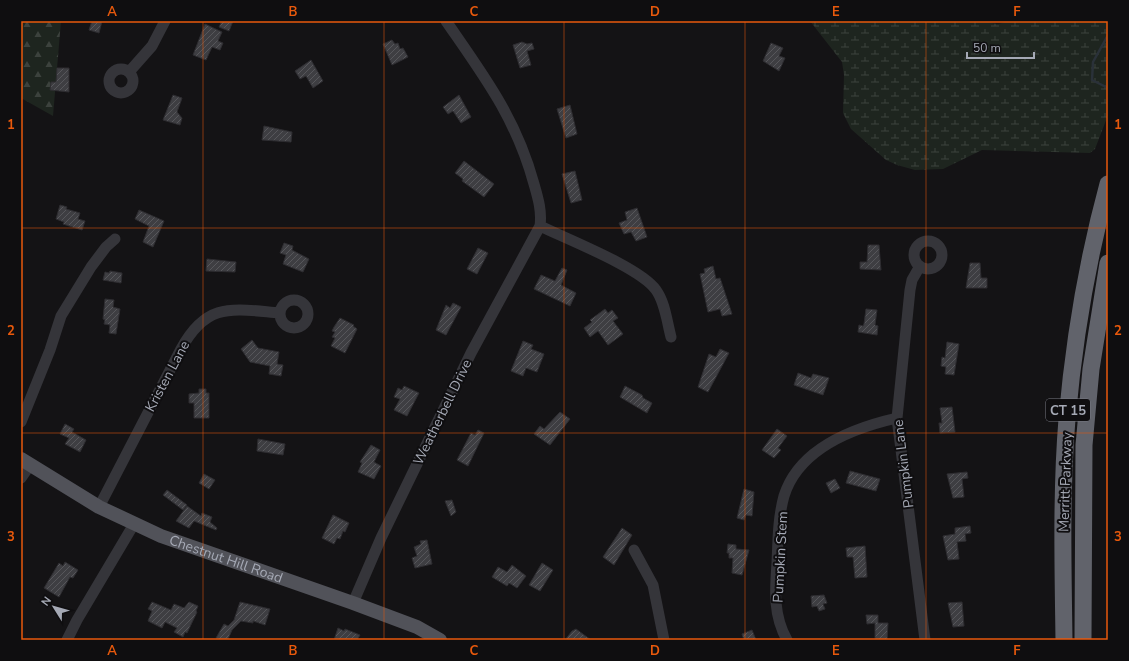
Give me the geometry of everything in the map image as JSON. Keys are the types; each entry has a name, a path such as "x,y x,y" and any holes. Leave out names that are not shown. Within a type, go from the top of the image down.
{"highway":[{"name":"Merritt Parkway","path":"1064,640 1064,485 1069,396 1081,307 1095,232 1108,184"},
{"name":"Merritt Parkway","path":"1082,640 1084,446 1091,369 1108,263"}],"main road":[{"name":"Chestnut Hill Road","path":"26,462 99,507 134,524 218,557 353,603 417,627 440,640"}],"street":[{"path":"129,72 152,46 166,21"},
{"name":"Weatherbell Drive","path":"353,603 381,538 471,353 540,226 542,215 528,161 511,120 497,95 446,21"},
{"path":"540,226 616,262 648,280 662,301 671,337"},
{"path":"21,422 61,316 99,257 115,239"},
{"name":"Pumpkin Lane","path":"920,266 912,280 910,290 897,418 926,640"},
{"name":"Kristen Lane","path":"99,507 181,349 196,326 206,318 227,310 280,313"},
{"name":"Pumpkin Stem","path":"787,640 779,626 775,593 779,518 785,495 794,474 806,461 824,446 869,424 897,418"},
{"path":"21,478 26,462"},
{"path":"67,640 77,620 134,524"},
{"path":"634,550 653,585 664,640"}],"green space":[{"path":"21,21 61,21 53,116 21,98"},
{"path":"810,21 987,21 998,24 1008,21 1108,21 1108,115 1095,149 1090,153 982,150 943,169 915,170 897,165 886,160 851,129 843,113 844,75 842,62"}],"building":[{"path":"92,21 102,21 99,33 89,30"},
{"path":"222,21 233,21 229,31 219,27"},
{"path":"205,24 222,32 218,41 223,43 220,50 212,47 206,60 193,55"},
{"path":"392,40 395,44 398,43 400,49 403,48 408,57 392,65 383,44"},
{"path":"522,42 527,44 532,43 534,49 527,51 531,65 520,68 513,45"},
{"path":"771,43 783,48 779,56 785,58 779,71 763,61"},
{"path":"311,60 323,81 313,88 306,76 300,79 295,71"},
{"path":"57,68 69,68 69,92 50,90 51,82 56,82"},
{"path":"173,95 182,98 177,112 182,118 180,125 163,120"},
{"path":"459,95 471,117 461,123 453,111 448,114 443,107"},
{"path":"570,105 577,134 566,138 557,109"},
{"path":"264,126 292,132 291,142 262,140"},
{"path":"464,161 494,184 484,197 462,181 463,179 455,173"},
{"path":"575,171 582,200 571,203 562,174"},
{"path":"60,205 67,207 66,209 80,213 78,219 85,221 82,230 63,224 64,222 56,219"},
{"path":"637,208 647,237 636,241 631,232 624,234 619,223 627,220 625,212"},
{"path":"139,210 164,221 153,247 143,242 149,226 135,219"},
{"path":"284,243 293,246 292,250 309,259 303,272 283,264 286,255 280,253"},
{"path":"868,245 879,245 881,270 860,269 860,262 867,262"},
{"path":"478,248 488,253 477,274 467,269"},
{"path":"207,259 236,262 235,272 206,271"},
{"path":"970,263 980,263 981,278 987,278 987,288 966,288"},
{"path":"713,266 716,279 720,278 732,314 722,316 720,309 708,312 700,274 705,273 704,269"},
{"path":"562,268 567,270 561,285 576,293 570,306 534,289 541,275 555,281"},
{"path":"110,271 122,273 121,283 103,280 105,272 109,273"},
{"path":"105,299 114,300 113,307 120,309 116,334 109,333 110,325 104,324"},
{"path":"453,303 461,307 446,335 436,330 446,305 450,308"},
{"path":"605,309 608,313 612,310 618,318 613,321 623,334 608,345 598,331 590,337 584,328 592,322 590,320"},
{"path":"866,309 877,310 875,325 878,326 877,335 858,332 859,325 863,326 864,324"},
{"path":"340,318 354,325 353,326 357,329 345,353 331,346 335,338 332,337 335,332 332,331"},
{"path":"252,340 258,348 279,352 277,364 283,365 281,376 269,374 270,366 250,362 241,349"},
{"path":"523,341 533,345 531,349 544,354 537,372 526,368 523,376 511,371"},
{"path":"947,342 959,344 954,375 945,374 946,367 941,366 942,357 945,358"},
{"path":"720,349 729,353 708,392 698,387 709,354 716,357"},
{"path":"798,373 811,378 813,374 829,378 823,395 794,385"},
{"path":"404,386 419,393 407,416 394,410 400,399 394,397 398,388 402,390"},
{"path":"625,386 642,395 643,398 652,403 647,413 620,397"},
{"path":"199,389 206,389 206,393 209,393 209,418 194,418 194,403 189,403 189,394 199,393"},
{"path":"952,407 955,432 940,433 939,423 942,423 940,408"},
{"path":"560,412 570,419 550,445 534,434 540,426 544,429"},
{"path":"65,424 74,429 72,432 86,440 80,452 65,444 69,438 60,434"},
{"path":"777,429 787,436 778,448 781,450 774,458 762,450"},
{"path":"478,430 484,433 468,466 457,460 471,433 475,435"},
{"path":"258,439 285,444 283,455 257,451"},
{"path":"371,445 380,450 374,462 381,466 374,479 358,472 362,463 360,462"},
{"path":"850,471 880,479 876,491 846,483"},
{"path":"967,472 968,478 962,479 964,497 953,498 947,474"},
{"path":"204,474 215,480 209,489 199,483"},
{"path":"835,479 840,488 831,493 826,483"},
{"path":"744,489 754,492 752,516 746,515 744,520 737,518"},
{"path":"167,490 187,505 183,510 163,495"},
{"path":"452,500 456,512 451,516 445,501"},
{"path":"187,506 201,516 202,513 212,517 210,522 217,528 216,530 194,521 189,528 176,521"},
{"path":"333,515 349,523 345,532 343,531 340,539 337,538 334,544 322,538"},
{"path":"970,526 971,533 965,534 966,541 957,542 959,559 948,560 943,536 955,534 955,528"},
{"path":"622,528 632,535 614,565 603,557"},
{"path":"427,540 432,564 415,568 412,558 417,556 414,547 421,544 420,541"},
{"path":"728,544 736,545 736,549 749,550 742,575 732,573 733,558 729,558 729,553 727,553"},
{"path":"865,546 867,577 855,578 853,557 847,557 846,548"},
{"path":"65,562 78,570 73,578 70,577 59,597 44,588 59,563 63,566"},
{"path":"542,563 553,570 540,591 529,585"},
{"path":"512,565 526,576 517,588 509,583 507,586 492,577 498,567 507,572"},
{"path":"824,595 827,603 823,604 825,609 819,611 817,606 812,607 811,596"},
{"path":"152,602 171,610 174,604 184,608 189,602 198,606 197,612 187,633 185,632 183,637 174,632 177,628 165,622 162,628 148,621 152,611 148,609"},
{"path":"240,602 270,609 265,625 253,621 253,623 241,621 232,630 228,639 221,640 216,638 224,624 228,626 234,620"},
{"path":"962,602 964,626 953,627 948,603"},
{"path":"866,615 878,615 878,623 888,623 887,640 875,640 875,623 867,624"},
{"path":"338,628 360,635 357,640 334,640"},
{"path":"576,629 591,640 565,640 572,631"},
{"path":"752,630 756,640 744,640 742,634"}],"waterway":[{"path":"1108,35 1093,62 1092,80 1108,88"}]}
